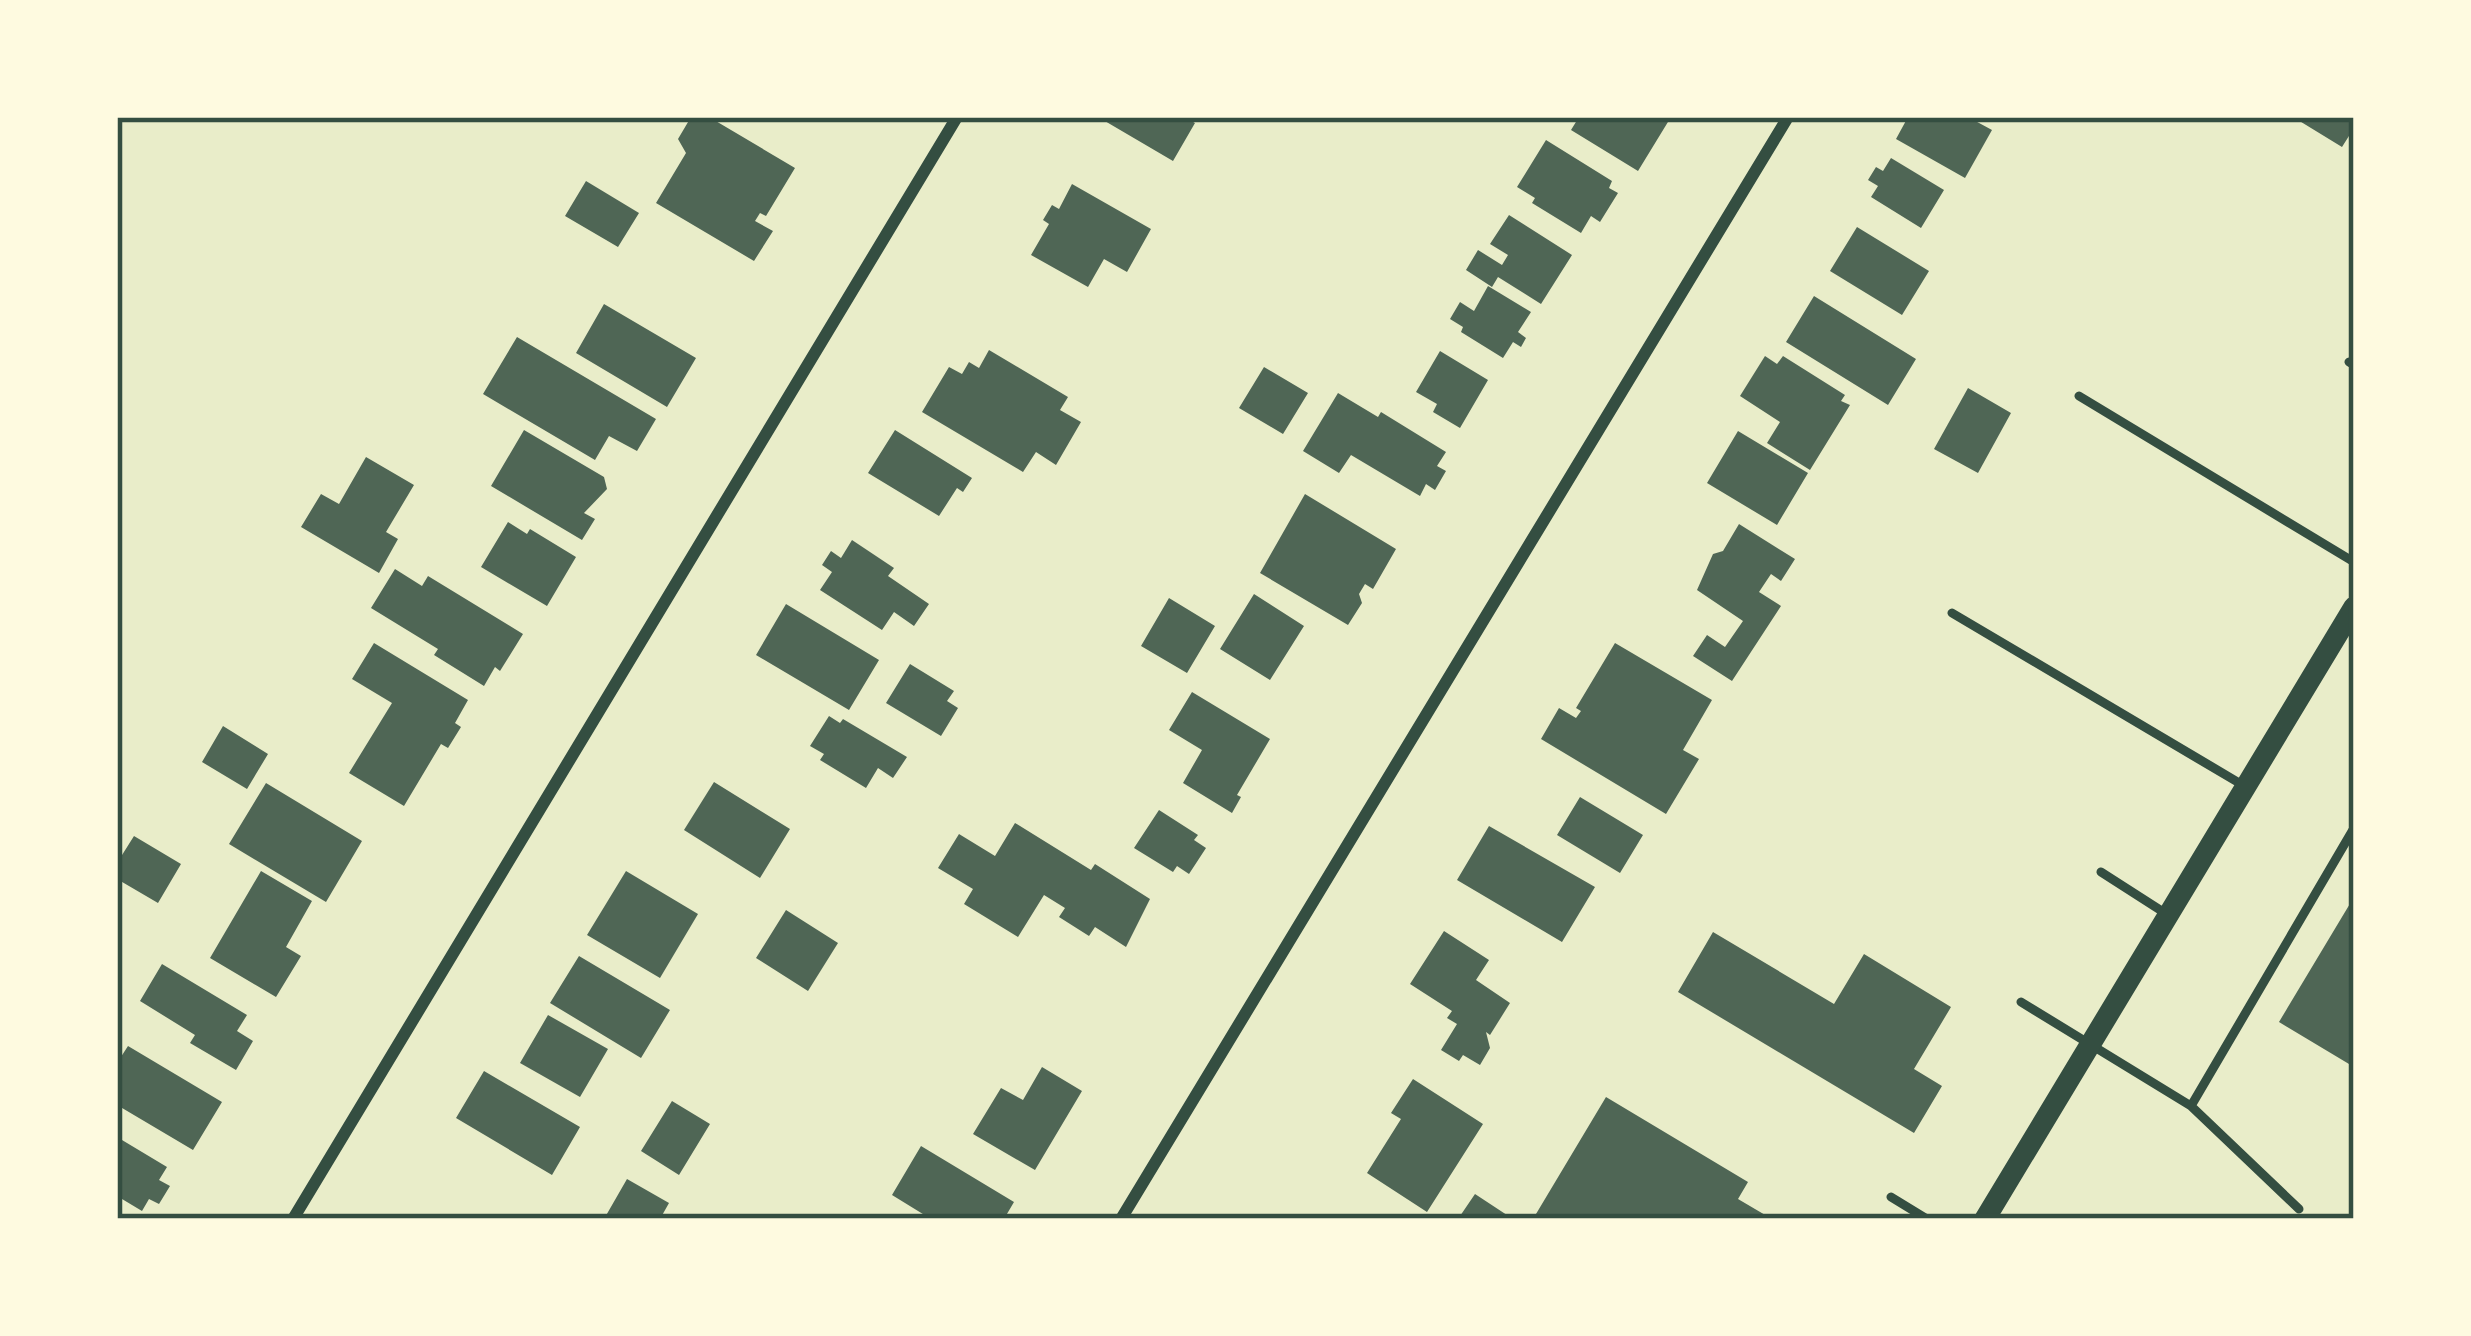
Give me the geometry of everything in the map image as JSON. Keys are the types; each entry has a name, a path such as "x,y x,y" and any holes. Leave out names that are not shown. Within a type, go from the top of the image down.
{"street":[{"path":"293,1219 957,117"},
{"path":"1120,1219 1788,117"},
{"path":"1985,1219 2354,607"}],"lane":[{"path":"2078,396 2354,562"},
{"path":"1952,613 2246,788"},
{"path":"2191,1106 2354,828"},
{"path":"2101,872 2168,915"},
{"path":"2021,1002 2191,1106 2299,1209"},
{"path":"1891,1197 1928,1219"}],"building":[{"path":"691,117 709,117 795,168 766,216 760,213 755,221 773,231 754,261 656,203 686,153 678,139"},
{"path":"1098,117 1184,117 1195,123 1173,161"},
{"path":"1579,117 1671,117 1638,171 1571,130"},
{"path":"1908,117 1968,117 1992,130 1965,178 1896,139"},
{"path":"2293,117 2354,117 2354,128 2342,147"},
{"path":"1546,140 1612,181 1609,188 1618,193 1600,222 1591,216 1581,233 1532,203 1535,198 1517,187"},
{"path":"1891,158 1944,190 1921,228 1871,197 1878,186 1868,180 1876,167 1883,171"},
{"path":"586,181 639,213 618,247 565,216"},
{"path":"1072,184 1151,229 1127,272 1104,259 1088,287 1031,255 1049,224 1043,220 1052,205 1059,209"},
{"path":"1509,215 1572,255 1541,304 1498,277 1492,287 1466,270 1478,250 1502,265 1508,255 1490,244"},
{"path":"1857,227 1929,271 1902,315 1830,271"},
{"path":"1488,286 1531,312 1518,332 1526,338 1521,347 1513,342 1503,358 1461,332 1463,327 1450,319 1460,302 1474,311"},
{"path":"1814,296 1916,359 1888,405 1786,342"},
{"path":"604,304 696,358 667,407 576,353"},
{"path":"517,337 656,419 637,451 609,436 595,460 483,394"},
{"path":"989,350 1068,397 1060,410 1081,422 1056,465 1036,452 1023,472 922,412 949,367 962,374 969,362 979,368"},
{"path":"1440,351 1488,380 1460,428 1433,412 1437,404 1416,392"},
{"path":"1765,356 1777,364 1783,356 1845,395 1841,401 1850,405 1810,470 1767,443 1780,422 1740,396"},
{"path":"1264,367 1308,393 1283,434 1239,408"},
{"path":"1968,388 2011,413 1978,473 1934,449"},
{"path":"1338,393 1378,417 1381,412 1446,452 1437,466 1446,471 1435,490 1426,484 1420,496 1351,455 1339,473 1303,451"},
{"path":"524,430 604,477 607,489 584,513 595,519 582,540 491,486"},
{"path":"895,430 972,478 963,492 957,488 939,516 868,473"},
{"path":"1738,431 1808,473 1777,525 1707,483"},
{"path":"366,457 414,485 386,532 398,539 379,573 301,527 321,494 339,504"},
{"path":"1305,494 1396,549 1373,589 1365,584 1359,594 1362,603 1348,625 1260,573"},
{"path":"508,522 527,534 530,529 576,557 547,606 481,567"},
{"path":"1739,524 1795,559 1781,581 1771,574 1759,592 1781,606 1732,681 1693,656 1707,635 1725,647 1743,621 1697,590 1713,554 1723,551"},
{"path":"852,540 894,568 888,576 929,604 914,626 894,612 882,630 820,590 832,572 822,565 831,551 841,558"},
{"path":"395,569 422,586 428,576 523,634 500,671 495,667 484,686 434,655 438,649 371,608"},
{"path":"1254,594 1304,626 1270,680 1220,649"},
{"path":"1169,598 1215,626 1187,673 1141,646"},
{"path":"786,604 879,660 849,710 756,655"},
{"path":"374,643 468,700 455,723 461,727 448,748 441,744 404,806 349,773 392,703 352,679"},
{"path":"1615,643 1712,700 1683,750 1699,759 1666,814 1541,739 1559,708 1576,718 1581,711 1576,708"},
{"path":"910,664 954,691 947,701 958,708 941,736 886,703"},
{"path":"1192,692 1270,739 1237,795 1241,797 1232,813 1183,783 1202,750 1169,730"},
{"path":"829,716 840,723 843,719 907,757 893,778 878,768 866,788 820,760 824,754 810,746"},
{"path":"223,726 268,754 247,789 202,762"},
{"path":"714,782 790,829 760,878 684,830"},
{"path":"266,783 362,841 326,902 229,844"},
{"path":"1580,797 1643,835 1620,873 1557,835"},
{"path":"1159,810 1198,835 1194,840 1206,848 1189,874 1177,866 1173,872 1134,848"},
{"path":"1015,823 1091,870 1095,864 1150,899 1126,947 1095,927 1089,936 1059,917 1065,908 1044,895 1018,937 964,904 973,889 938,868 959,834 995,856"},
{"path":"1489,826 1595,887 1562,942 1457,880"},
{"path":"134,836 181,864 158,903 117,879 117,863"},
{"path":"261,871 312,901 286,947 301,956 276,997 210,958"},
{"path":"626,871 698,914 660,978 587,935"},
{"path":"2354,897 2354,1067 2279,1022"},
{"path":"786,910 838,943 808,991 756,958"},
{"path":"1444,931 1489,960 1476,980 1510,1003 1490,1035 1486,1032 1490,1048 1480,1065 1463,1055 1459,1061 1441,1050 1457,1024 1447,1018 1452,1011 1410,984"},
{"path":"1713,932 1834,1004 1864,954 1951,1007 1914,1069 1942,1086 1914,1133 1678,992"},
{"path":"579,956 670,1010 641,1058 550,1003"},
{"path":"162,964 247,1015 237,1031 253,1041 236,1070 190,1043 195,1035 140,1001"},
{"path":"548,1015 608,1049 580,1097 520,1063"},
{"path":"128,1046 222,1102 193,1150 117,1105 117,1063"},
{"path":"1042,1067 1082,1091 1035,1170 973,1134 1001,1088 1023,1100"},
{"path":"484,1071 580,1127 552,1175 456,1118"},
{"path":"1413,1079 1483,1124 1427,1212 1367,1173 1401,1119 1391,1113"},
{"path":"1606,1097 1748,1182 1738,1199 1772,1219 1533,1219"},
{"path":"672,1101 710,1124 679,1175 641,1151"},
{"path":"117,1137 167,1167 159,1180 170,1186 159,1204 149,1199 142,1211 117,1196"},
{"path":"921,1146 1014,1202 1004,1219 931,1219 892,1195"},
{"path":"627,1179 669,1203 660,1219 604,1219"},
{"path":"1475,1194 1513,1219 1458,1219"}]}
